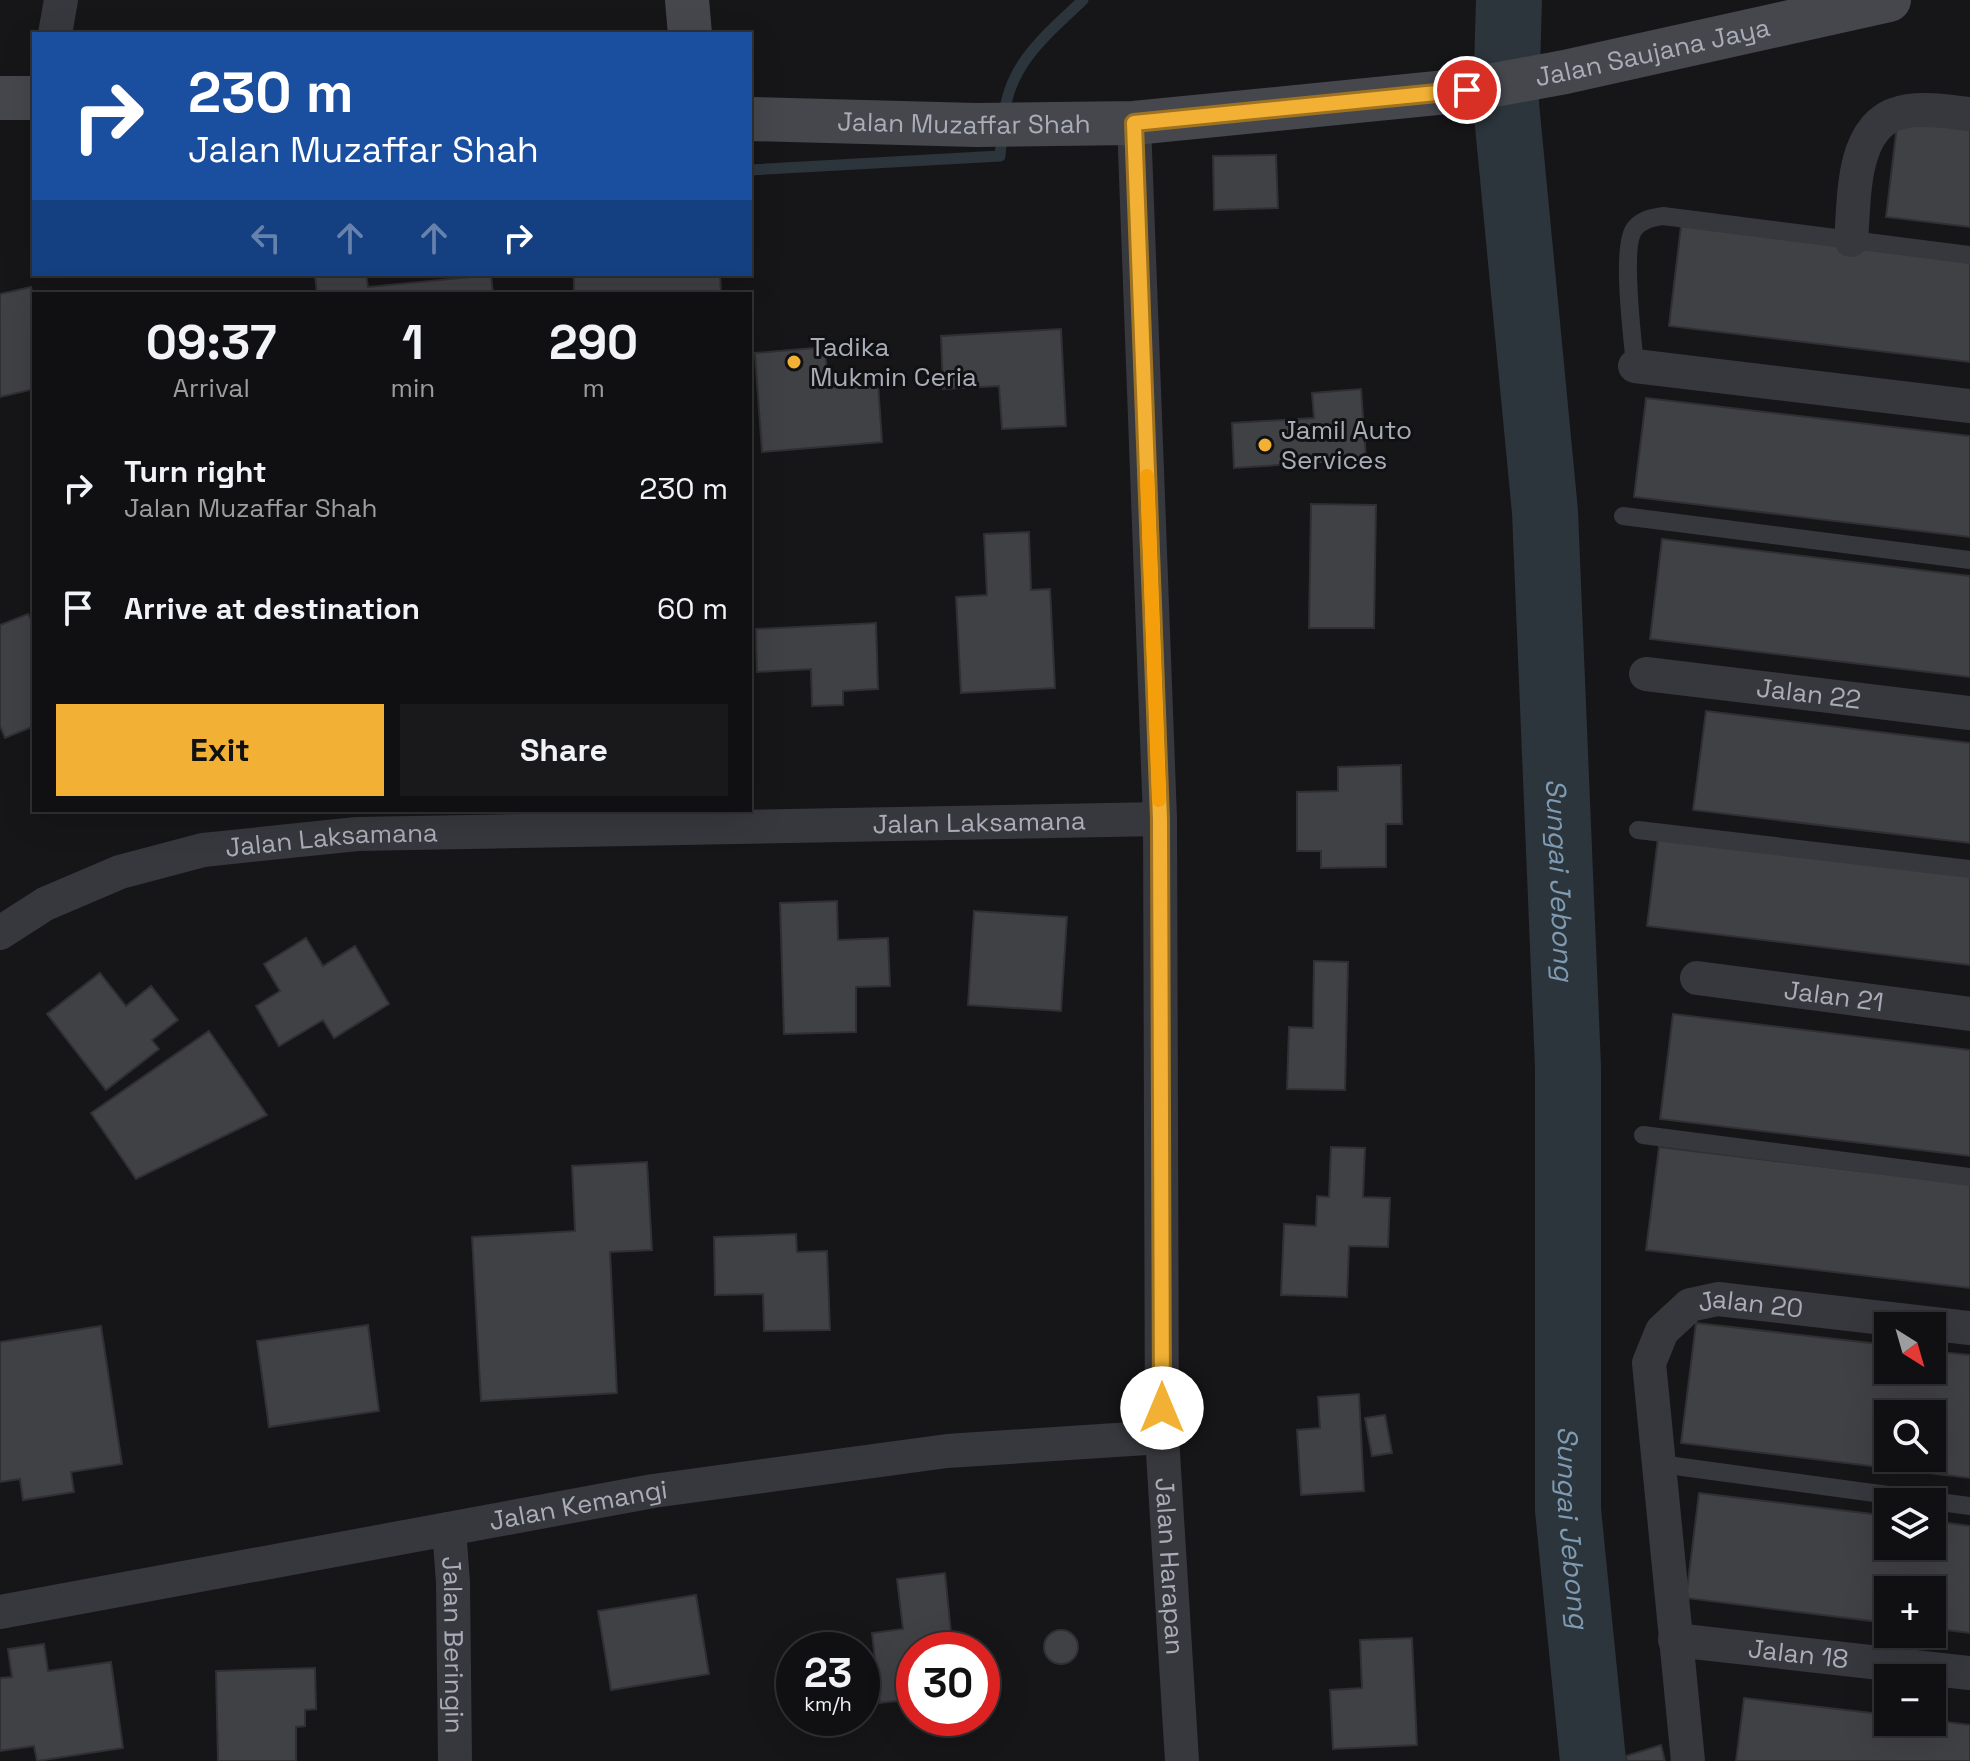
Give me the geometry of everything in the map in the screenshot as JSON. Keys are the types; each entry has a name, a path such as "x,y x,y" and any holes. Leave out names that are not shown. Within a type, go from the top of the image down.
{"main road":[{"path":"687,0 690,32"},
{"name":"Jalan Saujana Jaya","path":"1510,83 1889,0"},
{"name":"Jalan Muzaffar Shah","path":"752,119 976,125 1134,123 1467,90 1510,83"},
{"path":"0,98 32,98"}],"street":[{"path":"55,32 61,0"},
{"path":"1851,240 1860,154 1869,135 1885,121 1904,111 1924,109 1970,114"},
{"name":"Jalan Harapan","path":"1134,123 1160,819 1162,1437 1182,1761"},
{"path":"1635,366 1970,406"},
{"name":"Jalan 22","path":"1646,674 1970,713"},
{"name":"Jalan Laksamana","path":"0,933 45,904 120,872 203,850 357,834 1160,819"},
{"name":"Jalan 21","path":"1697,978 1970,1014"},
{"name":"Jalan 20","path":"1688,1761 1649,1363 1662,1331 1690,1305 1718,1299 1970,1328"},
{"name":"Jalan Kemangi","path":"0,1612 653,1491 947,1451 1162,1437"},
{"name":"Jalan Beringin","path":"449,1529 453,1582 455,1761"},
{"name":"Jalan 18","path":"1675,1640 1970,1673"}],"lane":[{"path":"1635,366 1627,249 1633,230 1646,219 1663,216 1970,255"},
{"path":"1623,516 1970,560"},
{"path":"1638,830 1970,869"},
{"path":"1643,1135 1970,1177"},
{"path":"1660,1464 1970,1506"}],"building":[{"path":"1898,117 1970,126 1970,227 1886,217"},
{"path":"1276,155 1278,208 1214,210 1213,156"},
{"path":"1681,226 1970,261 1970,362 1669,326"},
{"path":"315,276 366,276 368,287 491,276 493,292 317,292"},
{"path":"574,276 720,276 721,292 574,292"},
{"path":"31,287 32,292 32,389 0,397 0,294"},
{"path":"1061,329 1066,426 1002,429 999,386 943,389 941,336"},
{"path":"825,347 828,387 878,383 882,442 762,452 755,353"},
{"path":"1361,389 1366,459 1234,468 1232,423 1314,418 1312,393"},
{"path":"1646,398 1970,436 1970,537 1634,497"},
{"path":"1311,504 1376,505 1374,628 1309,628"},
{"path":"1029,532 1031,590 1050,589 1055,688 961,693 956,597 987,595 984,534"},
{"path":"1662,539 1970,576 1970,677 1650,639"},
{"path":"28,614 32,621 32,727 5,738 0,726 0,625"},
{"path":"876,623 878,689 843,691 843,705 812,706 811,669 757,672 756,629"},
{"path":"1706,711 1970,743 1970,843 1693,810"},
{"path":"1401,765 1402,824 1386,824 1386,867 1321,868 1321,851 1297,851 1297,792 1338,791 1338,767"},
{"path":"1658,838 1970,875 1970,965 1647,926"},
{"path":"837,901 838,940 888,938 890,986 856,987 856,1032 784,1034 780,903"},
{"path":"974,911 1067,917 1061,1011 968,1005"},
{"path":"306,938 323,966 355,946 389,1004 334,1038 323,1020 279,1046 256,1006 280,991 264,964"},
{"path":"1314,961 1348,962 1345,1090 1287,1089 1289,1027 1313,1028"},
{"path":"100,973 126,1006 151,986 178,1020 152,1040 159,1049 106,1090 47,1014"},
{"path":"1673,1014 1970,1050 1970,1156 1660,1119"},
{"path":"209,1031 267,1115 136,1179 91,1113"},
{"path":"1331,1147 1365,1148 1363,1197 1390,1198 1388,1247 1349,1246 1347,1297 1281,1295 1284,1224 1316,1226 1317,1196 1329,1197"},
{"path":"1659,1147 1970,1184 1970,1288 1646,1250"},
{"path":"647,1162 652,1250 610,1252 617,1393 481,1401 472,1237 575,1231 572,1166"},
{"path":"796,1234 797,1252 827,1251 830,1330 764,1331 763,1294 715,1295 714,1237"},
{"path":"1696,1323 1874,1343 1874,1384 1946,1384 1946,1352 1970,1355 1970,1478 1920,1472 1946,1472 1946,1400 1874,1400 1874,1466 1681,1443"},
{"path":"368,1325 379,1411 269,1427 257,1341"},
{"path":"101,1326 122,1464 71,1472 74,1492 23,1500 20,1479 0,1482 0,1342"},
{"path":"1359,1394 1364,1491 1301,1495 1297,1430 1320,1428 1318,1397"},
{"path":"1385,1415 1392,1453 1372,1456 1365,1418"},
{"path":"1699,1493 1874,1514 1874,1560 1946,1560 1946,1523 1970,1526 1970,1633 1946,1630 1946,1576 1874,1576 1874,1621 1686,1598"},
{"path":"945,1573 951,1632 896,1632 896,1701 880,1703 880,1632 903,1629 897,1579"},
{"path":"696,1595 709,1674 611,1690 598,1611"},
{"path":"1061,1630 1073,1635 1078,1647 1073,1659 1061,1664 1049,1659 1044,1647 1049,1635"},
{"path":"1412,1638 1417,1745 1333,1749 1330,1690 1362,1688 1360,1640"},
{"path":"44,1644 48,1671 111,1662 123,1748 37,1761 34,1746 0,1751 0,1678 12,1677 8,1649"},
{"path":"315,1668 316,1709 305,1710 305,1726 296,1727 296,1761 218,1761 216,1671"},
{"path":"1744,1698 1874,1713 1874,1736 1946,1736 1946,1722 1970,1725 1970,1761 1736,1761"},
{"path":"1661,1745 1665,1761 1627,1761 1626,1756"}],"waterway":[{"path":"1004,118 1013,82 1031,52 1083,0"},
{"name":"Sungai Jebong","path":"1509,0 1506,104 1545,512 1568,1067 1568,1510 1593,1761"},
{"path":"752,170 1000,156 1002,135"}],"slow traffic":[{"path":"1147,476 1159,800"}],"place":[{"name":"Tadika Mukmin Ceria","path":"794,362"},
{"name":"Jamil Auto Services","path":"1265,445"}],"route":[{"path":"1162,1408 1160,819 1134,123 1467,90"}]}
